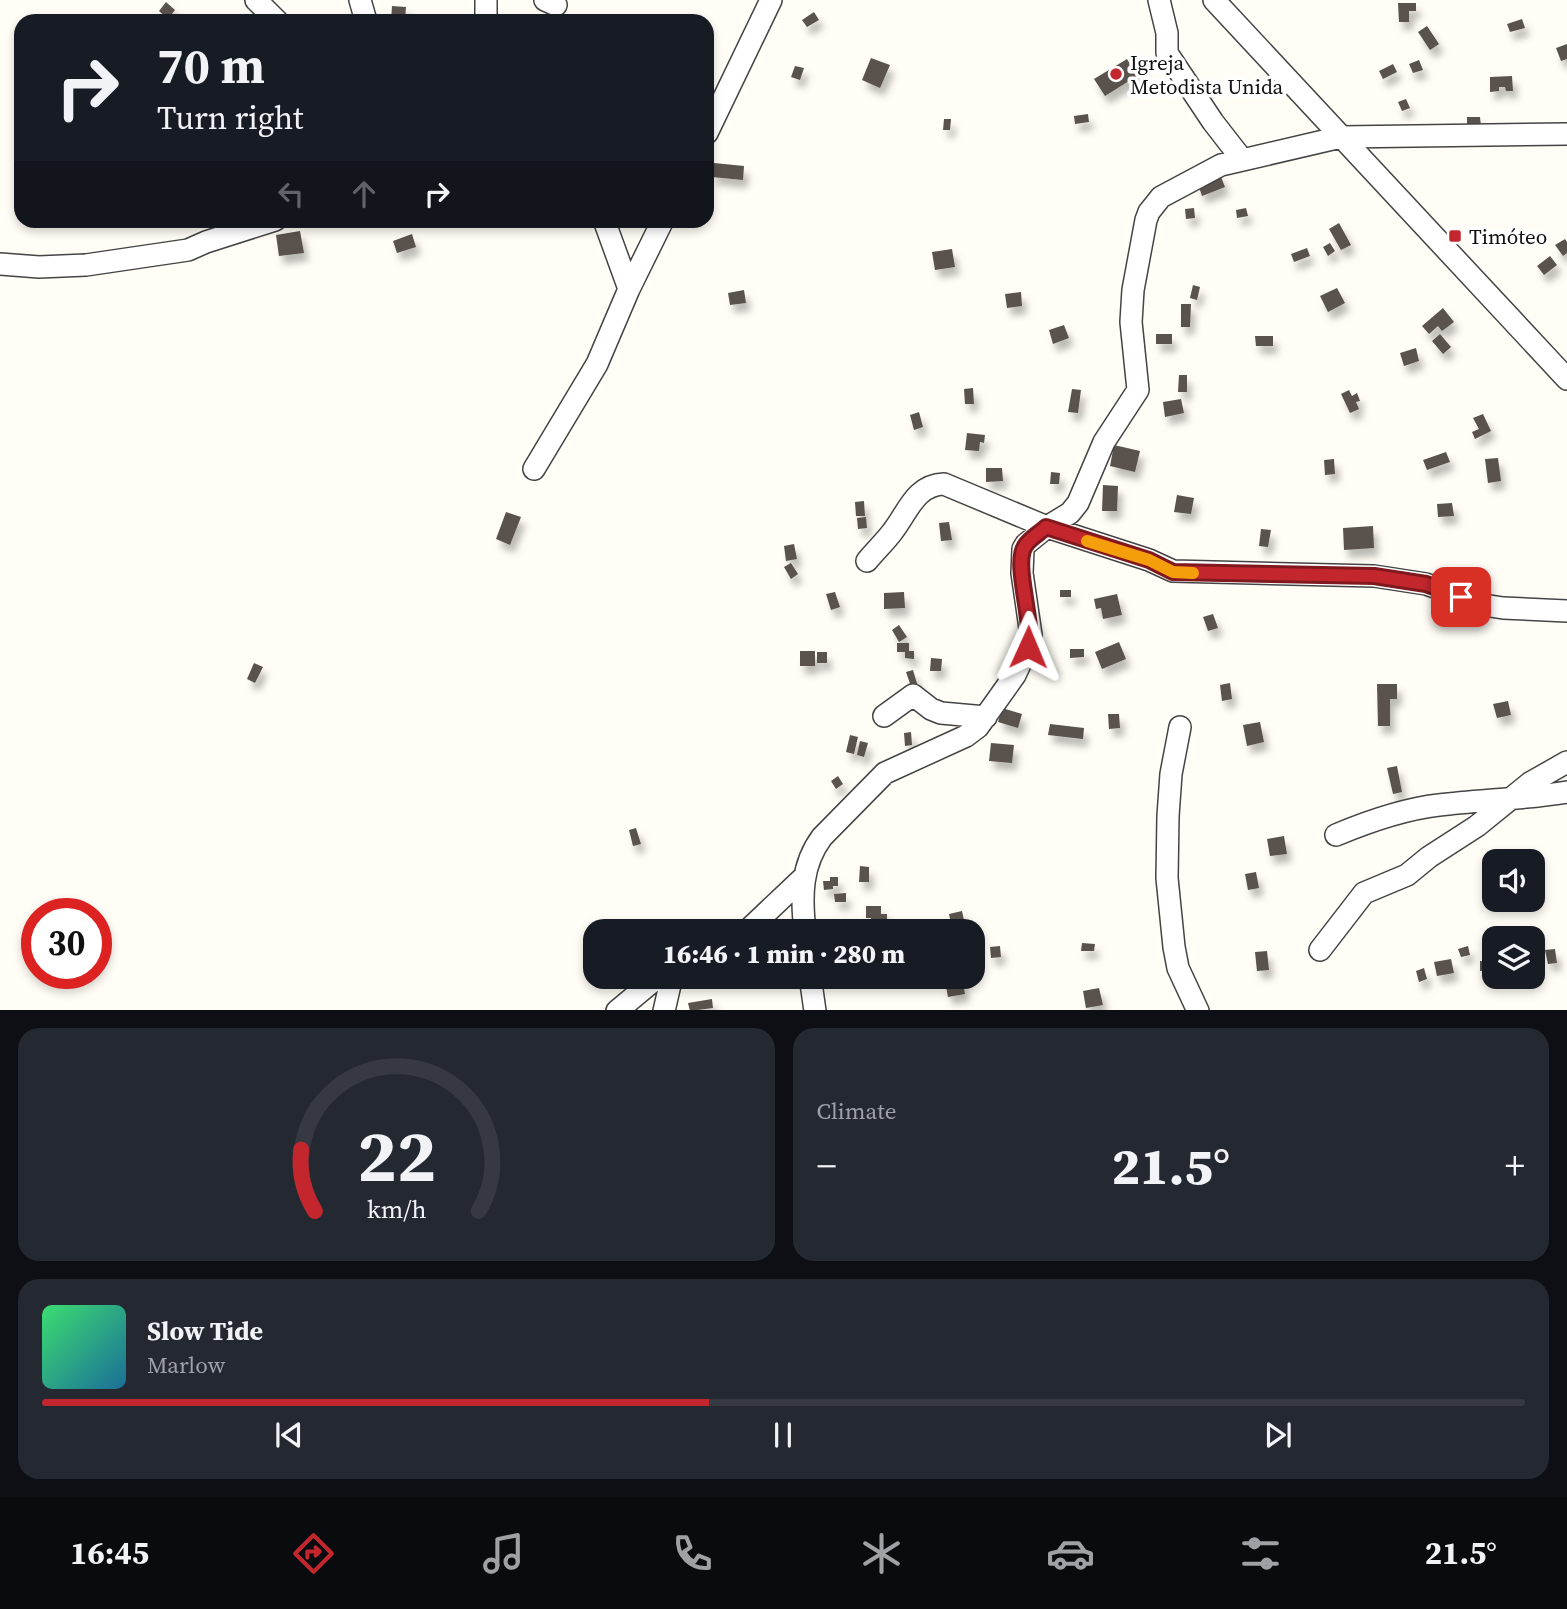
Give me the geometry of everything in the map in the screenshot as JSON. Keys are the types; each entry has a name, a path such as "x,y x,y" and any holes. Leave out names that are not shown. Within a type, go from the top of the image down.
{"street":[{"path":"256,0 269,14"},
{"path":"714,118 771,0"},
{"path":"1159,0 1167,33 1167,53 1241,159"},
{"path":"1214,0 1567,379"},
{"path":"805,919 804,877 813,849 821,837 872,784 890,770 966,736 978,727 1016,675 1028,647 1031,625 1021,557 1026,544 1046,527 1070,513 1078,503 1104,442 1138,390 1132,311 1138,263 1149,212 1161,197 1200,174 1241,159 1341,137 1567,134"},
{"path":"0,264 39,267 86,265 188,250 250,228"},
{"path":"607,228 629,289"},
{"path":"534,469 597,364 659,228"},
{"path":"867,561 894,530 912,501 921,492 936,484 944,484 1046,527 1149,560 1173,572 1374,576 1426,584 1484,605 1567,611"},
{"path":"884,716 913,695 941,713 986,717"},
{"path":"1180,727 1171,774 1167,878 1178,968 1198,1010"},
{"path":"1321,950 1364,894 1408,875 1530,783 1567,762"},
{"path":"1336,835 1359,825 1436,805 1510,800 1567,792"},
{"path":"760,919 804,877"},
{"path":"617,1010 643,989"},
{"path":"663,1010 669,989"},
{"path":"812,989 815,1010"}],"building":[{"path":"166,2 175,10 172,14 162,14 159,11"},
{"path":"1398,3 1416,3 1416,11 1409,11 1409,22 1399,22"},
{"path":"392,6 406,7 406,14 391,14"},
{"path":"814,12 819,20 807,27 802,20"},
{"path":"1522,19 1525,28 1510,32 1507,24"},
{"path":"1427,26 1439,44 1430,50 1418,32"},
{"path":"1567,44 1567,59 1561,61 1556,48"},
{"path":"871,58 890,65 880,88 862,80"},
{"path":"1127,59 1137,76 1105,96 1094,79"},
{"path":"1419,60 1423,70 1413,73 1409,64"},
{"path":"1393,64 1397,72 1383,79 1379,71"},
{"path":"795,66 804,68 800,80 791,77"},
{"path":"1512,76 1513,91 1499,87 1499,91 1490,92 1490,77"},
{"path":"1406,99 1410,108 1402,111 1398,102"},
{"path":"1088,114 1089,122 1075,124 1074,116"},
{"path":"1467,117 1480,117 1481,126 1467,126"},
{"path":"944,119 951,119 950,130 943,130"},
{"path":"714,163 744,166 743,180 714,177"},
{"path":"1219,172 1225,187 1202,196 1197,181"},
{"path":"1194,208 1195,218 1186,219 1185,209"},
{"path":"1246,208 1248,216 1237,218 1236,210"},
{"path":"1339,223 1351,245 1341,250 1329,229"},
{"path":"300,231 304,253 279,256 276,235"},
{"path":"412,234 416,247 397,253 393,241"},
{"path":"1565,239 1567,253 1563,256 1555,245"},
{"path":"1330,243 1335,251 1328,256 1323,247"},
{"path":"1307,248 1310,256 1294,262 1291,254"},
{"path":"952,249 955,267 935,270 932,252"},
{"path":"1550,256 1557,265 1544,275 1537,266"},
{"path":"1193,285 1200,287 1197,300 1190,298"},
{"path":"1337,288 1345,303 1328,312 1320,296"},
{"path":"744,290 746,303 730,305 728,293"},
{"path":"1021,292 1022,306 1007,308 1005,294"},
{"path":"1181,304 1191,304 1190,327 1181,327"},
{"path":"1443,308 1454,322 1442,331 1438,326 1429,334 1422,326"},
{"path":"1064,325 1069,338 1053,344 1049,330"},
{"path":"1156,334 1172,334 1172,344 1156,344"},
{"path":"1440,334 1451,347 1443,354 1432,341"},
{"path":"1255,336 1273,336 1273,346 1256,346"},
{"path":"1416,348 1419,361 1404,366 1400,353"},
{"path":"1179,375 1187,375 1187,392 1178,392"},
{"path":"973,388 974,404 965,404 964,389"},
{"path":"1072,389 1081,390 1078,413 1068,412"},
{"path":"1349,390 1352,396 1357,393 1360,401 1356,402 1359,409 1350,413 1341,394"},
{"path":"1181,399 1184,413 1165,417 1163,402"},
{"path":"919,412 923,427 914,430 910,415"},
{"path":"1483,414 1491,431 1475,439 1472,432 1479,429 1473,418"},
{"path":"967,433 985,435 984,443 980,442 979,451 965,450"},
{"path":"1114,445 1140,451 1135,472 1110,466"},
{"path":"1446,452 1450,462 1427,470 1423,460"},
{"path":"1498,458 1501,481 1488,483 1485,459"},
{"path":"1334,459 1335,474 1325,475 1324,460"},
{"path":"986,468 1002,468 1003,481 986,482"},
{"path":"1051,472 1060,473 1059,484 1050,484"},
{"path":"1103,485 1118,486 1117,511 1102,511"},
{"path":"1177,495 1194,498 1191,514 1174,512"},
{"path":"864,501 865,516 856,516 855,502"},
{"path":"1452,503 1454,516 1438,517 1437,504"},
{"path":"506,512 521,517 510,545 496,539"},
{"path":"866,517 867,528 858,529 857,518"},
{"path":"949,522 952,540 941,541 939,523"},
{"path":"1373,526 1374,548 1344,550 1343,528"},
{"path":"1261,529 1271,530 1268,547 1259,546"},
{"path":"794,544 797,559 786,561 784,546"},
{"path":"791,563 798,574 791,579 784,567"},
{"path":"1060,590 1071,590 1071,597 1060,597"},
{"path":"835,592 840,607 831,610 826,594"},
{"path":"904,592 905,608 884,609 884,593"},
{"path":"1117,594 1122,615 1103,619 1101,608 1096,609 1094,599"},
{"path":"1213,614 1218,628 1208,631 1203,617"},
{"path":"899,625 907,637 899,642 892,630"},
{"path":"1119,642 1126,659 1102,669 1095,652"},
{"path":"897,643 909,643 909,651 914,651 914,659 905,658 905,652 897,652"},
{"path":"1070,649 1084,649 1084,657 1070,658"},
{"path":"800,651 815,651 815,666 800,666"},
{"path":"817,652 827,652 827,663 817,663"},
{"path":"931,658 942,659 941,671 930,671"},
{"path":"254,663 263,667 255,683 247,679"},
{"path":"913,670 919,690 913,692 906,672"},
{"path":"1230,683 1232,699 1222,701 1220,685"},
{"path":"1377,684 1397,684 1397,699 1390,699 1390,726 1378,726"},
{"path":"1508,701 1511,715 1497,718 1493,704"},
{"path":"1002,708 1022,714 1018,728 998,722"},
{"path":"1108,714 1119,714 1120,728 1109,729"},
{"path":"1260,722 1264,742 1247,746 1243,725"},
{"path":"1050,724 1084,728 1083,739 1048,735"},
{"path":"911,732 912,745 905,746 904,733"},
{"path":"850,735 858,737 854,754 846,752"},
{"path":"860,741 868,743 864,757 857,755"},
{"path":"991,743 1014,745 1012,763 989,761"},
{"path":"1397,766 1402,792 1393,794 1387,768"},
{"path":"838,776 843,784 836,789 831,781"},
{"path":"636,828 641,844 633,846 629,830"},
{"path":"1284,836 1287,854 1270,856 1267,839"},
{"path":"860,866 869,867 869,882 859,882"},
{"path":"1256,872 1259,888 1248,890 1245,874"},
{"path":"830,877 838,877 838,886 824,890 823,881 830,881"},
{"path":"846,893 846,902 835,902 834,894"},
{"path":"866,906 881,906 881,914 887,914 887,919 866,918"},
{"path":"962,911 964,919 950,919 949,914"},
{"path":"1082,943 1095,944 1094,951 1081,951"},
{"path":"1000,946 1001,957 991,958 990,947"},
{"path":"1468,946 1470,955 1461,957 1458,949"},
{"path":"1555,949 1557,963 1548,964 1545,950"},
{"path":"1267,951 1269,970 1257,971 1255,952"},
{"path":"1451,959 1454,973 1437,976 1434,962"},
{"path":"1424,968 1427,979 1419,982 1416,971"},
{"path":"1099,988 1103,1005 1086,1008 1083,991"},
{"path":"946,989 964,989 965,994 948,997"},
{"path":"712,999 713,1008 690,1010 688,1003"}],"slow traffic":[{"path":"1087,541 1149,560 1173,572 1193,573"}],"place":[{"name":"Igreja Metodista Unida","path":"1116,74"},
{"name":"Timóteo","path":"1455,236"}],"route":[{"path":"1028,647 1031,625 1021,557 1026,544 1046,527 1149,560 1173,572 1374,576 1426,584 1461,597"}]}
